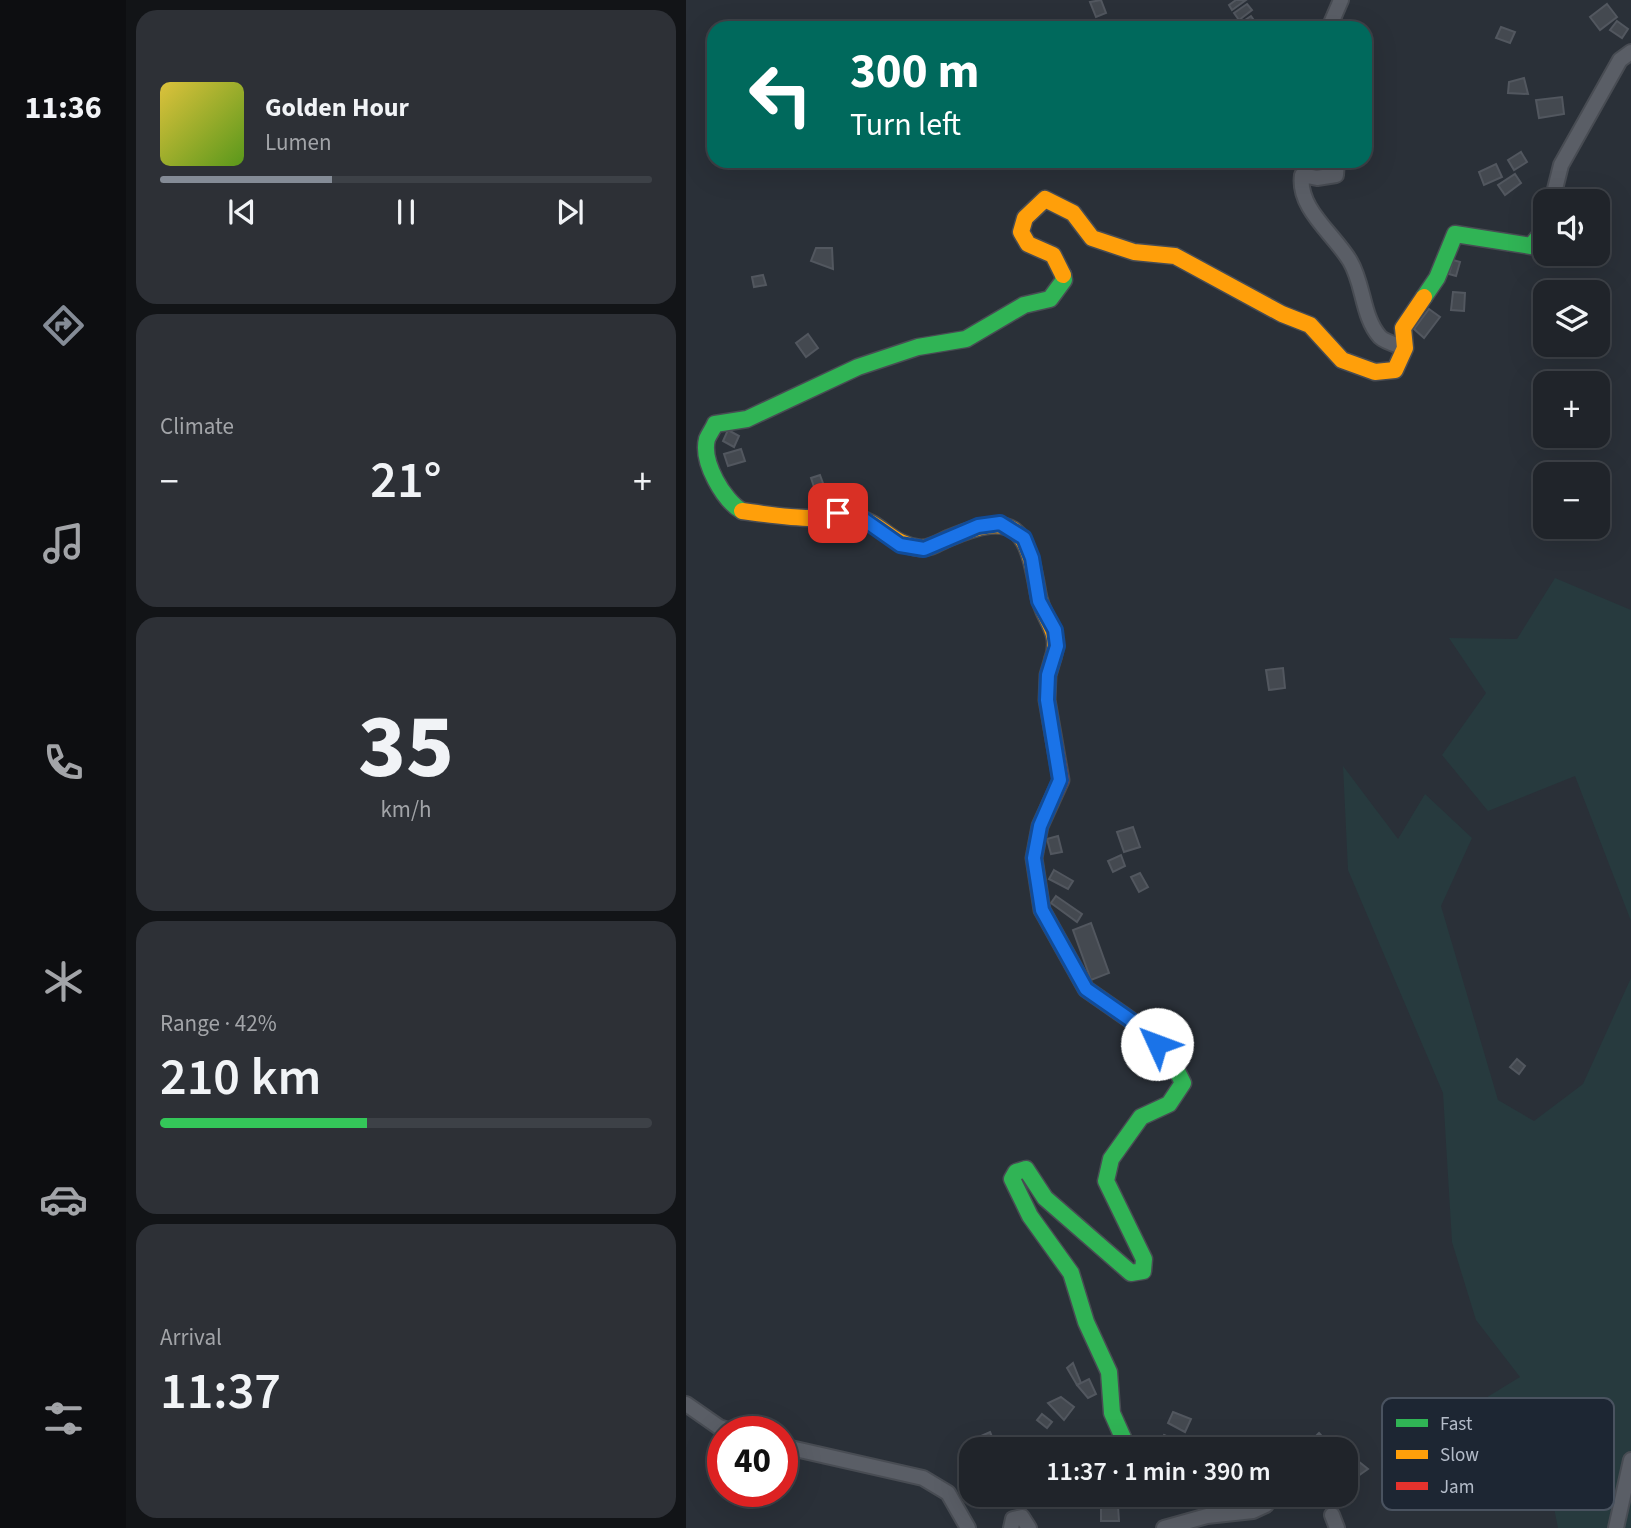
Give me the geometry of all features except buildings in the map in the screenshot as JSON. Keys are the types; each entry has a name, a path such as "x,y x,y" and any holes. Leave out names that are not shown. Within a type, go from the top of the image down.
{"street":[{"path":"1332,21 1341,0"},
{"path":"1555,189 1561,165 1620,60 1631,52"},
{"path":"1336,168 1336,175 1317,178 1302,175 1300,189 1305,202 1352,263 1373,324 1381,339 1405,348"},
{"path":"1123,1437 1112,1413 1109,1372 1086,1322 1071,1273 1030,1216 1012,1180 1016,1172 1026,1169 1045,1198 1104,1246 1131,1273 1143,1271 1144,1259 1106,1181 1111,1159 1141,1117 1169,1104 1183,1083 1171,1060 1142,1028 1086,989 1042,910 1034,858 1040,826 1060,780 1047,700 1048,675 1057,646 1055,630 1039,601 1032,558 1024,538 1000,523 978,526 924,549 900,545 863,519 838,513 813,518 743,511 730,504 707,458 707,440 715,424 747,419 858,367 918,347 966,339 1024,305 1049,299 1064,280 1061,260 1051,250 1028,244 1021,232 1025,218 1045,199 1066,207 1084,222 1092,238 1134,252 1175,256 1282,314 1310,325 1342,360 1375,372 1395,370 1405,348 1403,328 1437,278 1455,234 1531,246 1533,244"},
{"path":"686,1404 707,1419"},
{"path":"798,1450 923,1478 948,1493 968,1528"},
{"path":"1616,1528 1631,1460"},
{"path":"1164,1528 1207,1516 1253,1511 1262,1507"},
{"path":"1011,1528 1013,1519 1022,1517 1029,1528"}],"green space":[{"path":"1555,578 1631,610 1631,921 1575,776 1488,811 1442,755 1486,693 1449,638 1517,639"},
{"path":"1343,766 1398,839 1425,794 1472,838 1441,906 1498,1100 1534,1121 1583,1084 1631,978 1631,1528 1558,1528 1554,1510 1614,1510 1614,1398 1486,1398 1520,1377 1476,1320 1452,1242 1443,1093 1348,870"}],"traffic: fast":[{"path":"1424,297 1437,278 1455,234 1531,246 1533,244"},
{"path":"742,511 721,490 707,459 707,439 715,424 747,419 858,367 918,347 966,339 1024,305 1050,299 1064,280 1063,275"},
{"path":"1123,1437 1112,1413 1109,1372 1086,1322 1071,1273 1030,1216 1012,1179 1016,1172 1026,1169 1045,1198 1131,1273 1143,1271 1144,1259 1106,1181 1111,1159 1141,1117 1169,1104 1183,1083 1173,1063"}],"traffic: slow":[{"path":"1063,275 1053,255 1028,244 1021,232 1025,218 1045,199 1073,213 1092,238 1134,252 1175,256 1282,314 1310,325 1342,360 1375,372 1395,370 1405,348 1403,328 1424,297"},
{"path":"742,511 803,518 851,516 867,521 902,543 920,548 972,530 1004,526 1023,540 1029,553 1040,602 1055,640 1053,658"}],"traffic: jam":[{"path":"1053,658 1048,675 1047,700 1061,780 1040,826 1034,858 1042,910 1086,989 1142,1028 1173,1063"}],"route":[{"path":"838,513 863,519 900,545 924,549 978,526 1000,523 1024,538 1032,558 1039,601 1055,630 1057,646 1048,675 1047,700 1060,780 1040,826 1034,858 1042,910 1086,989 1142,1028 1157,1044"}]}
